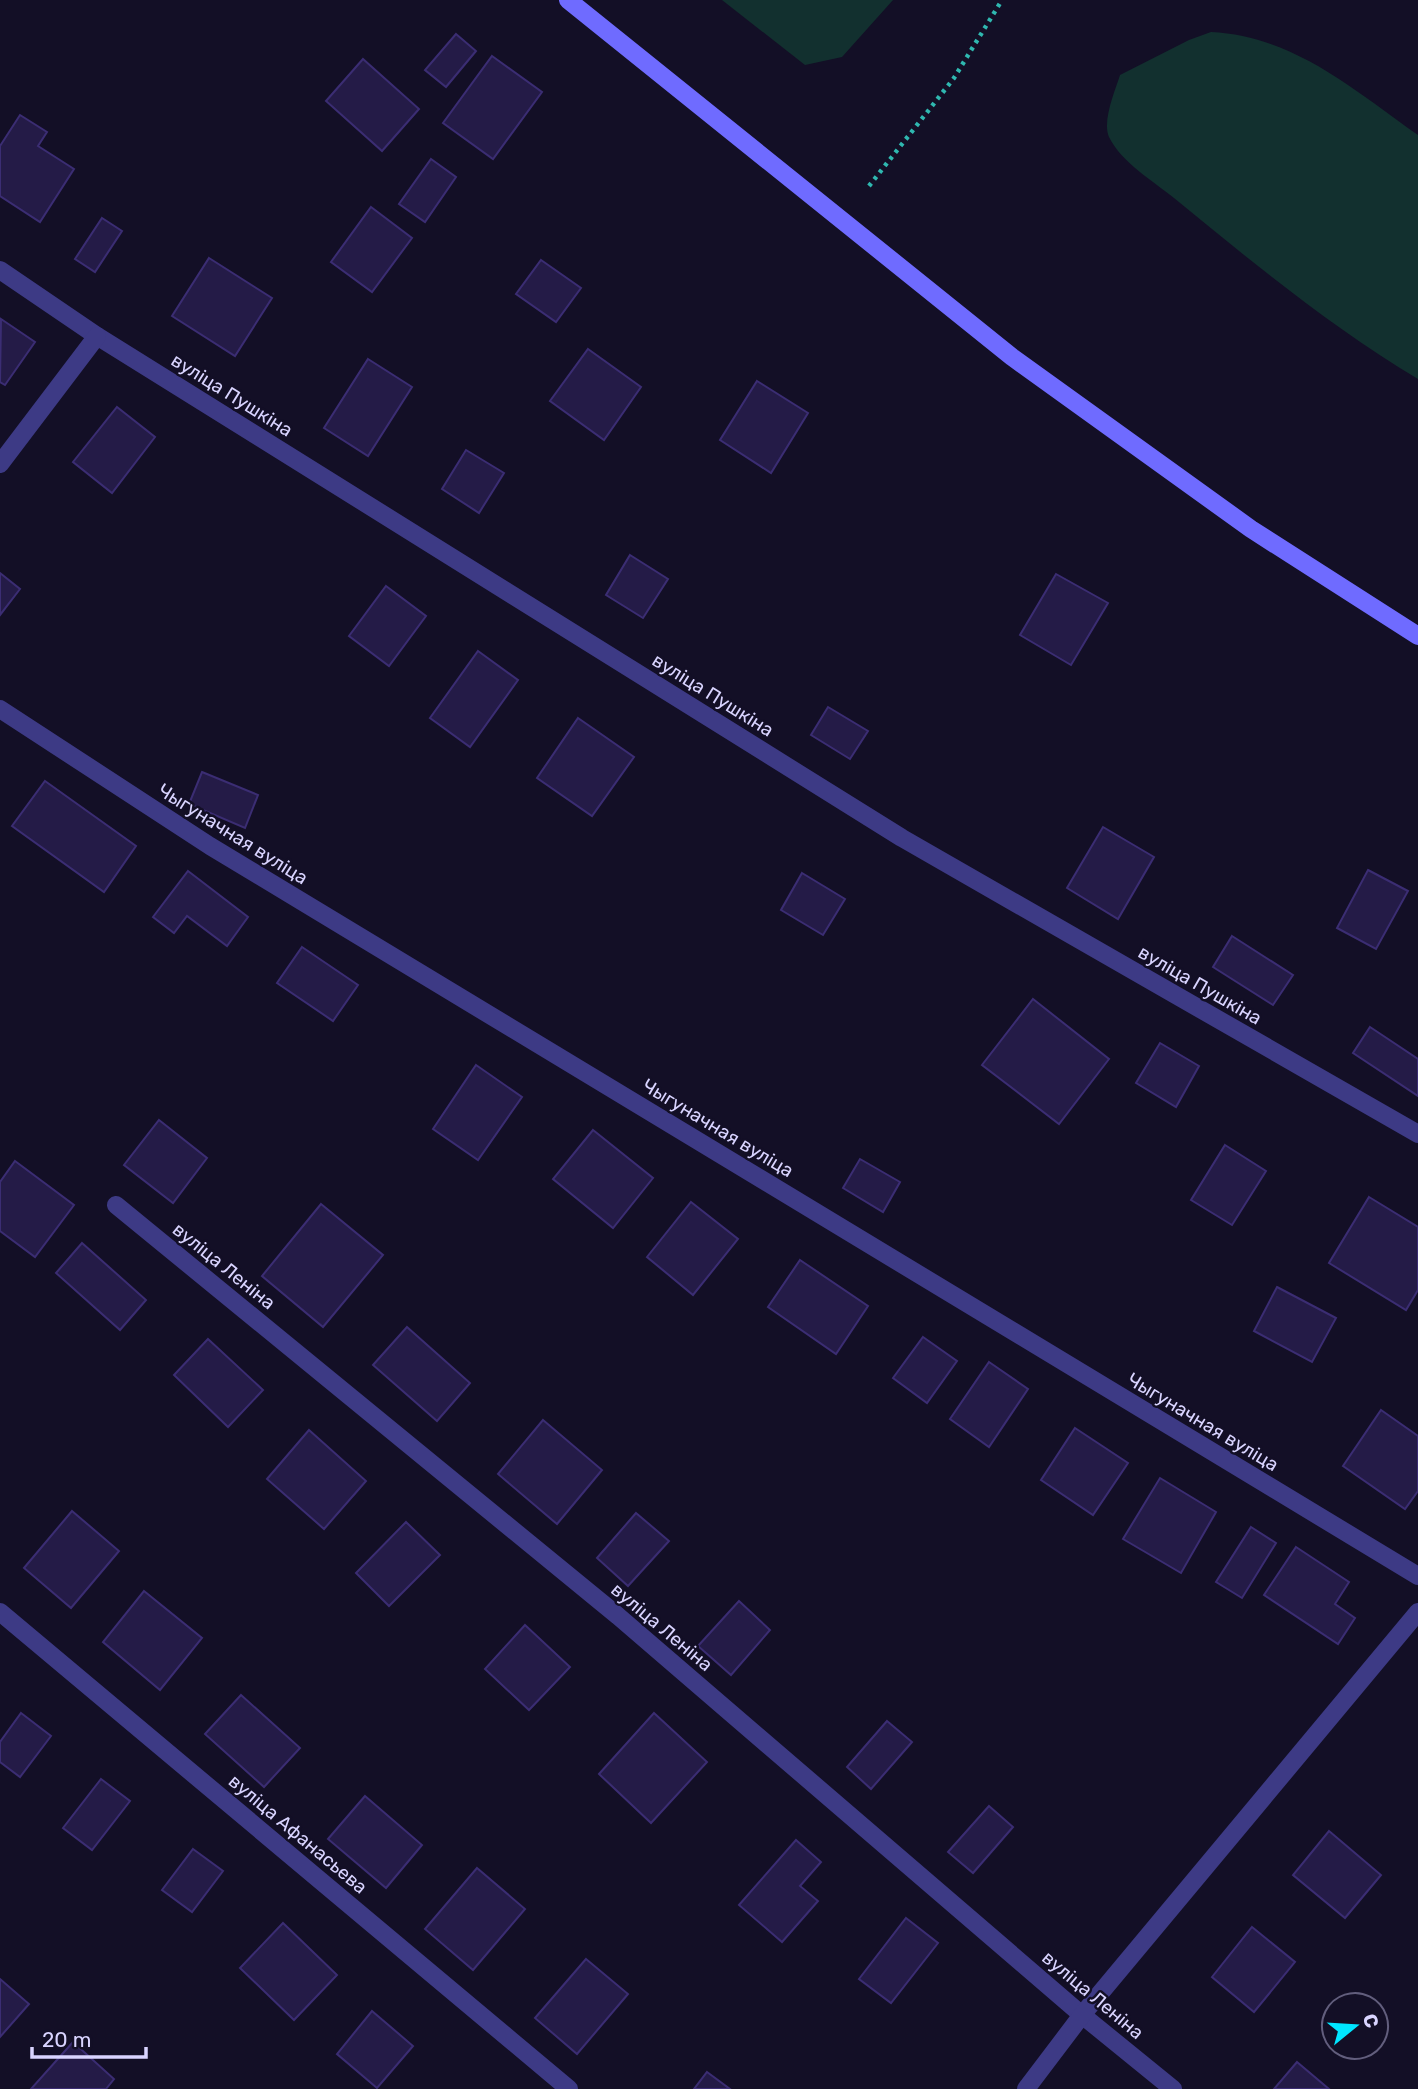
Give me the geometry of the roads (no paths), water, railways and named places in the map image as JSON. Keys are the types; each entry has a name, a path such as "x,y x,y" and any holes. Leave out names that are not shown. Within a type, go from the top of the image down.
{"street":[{"path":"568,0 1012,357 1251,529 1418,636"},
{"name":"вуліца Пушкіна","path":"0,270 97,335 902,838 1418,1134"},
{"path":"0,464 97,335"},
{"name":"Чыгуначная вуліца","path":"0,709 210,846 1418,1576"},
{"name":"вуліца Леніна","path":"117,1205 618,1616 1082,2015 1173,2089"},
{"name":"вуліца Афанасьева","path":"0,1612 569,2089"},
{"path":"1026,2089 1082,2015 1418,1612"}]}
